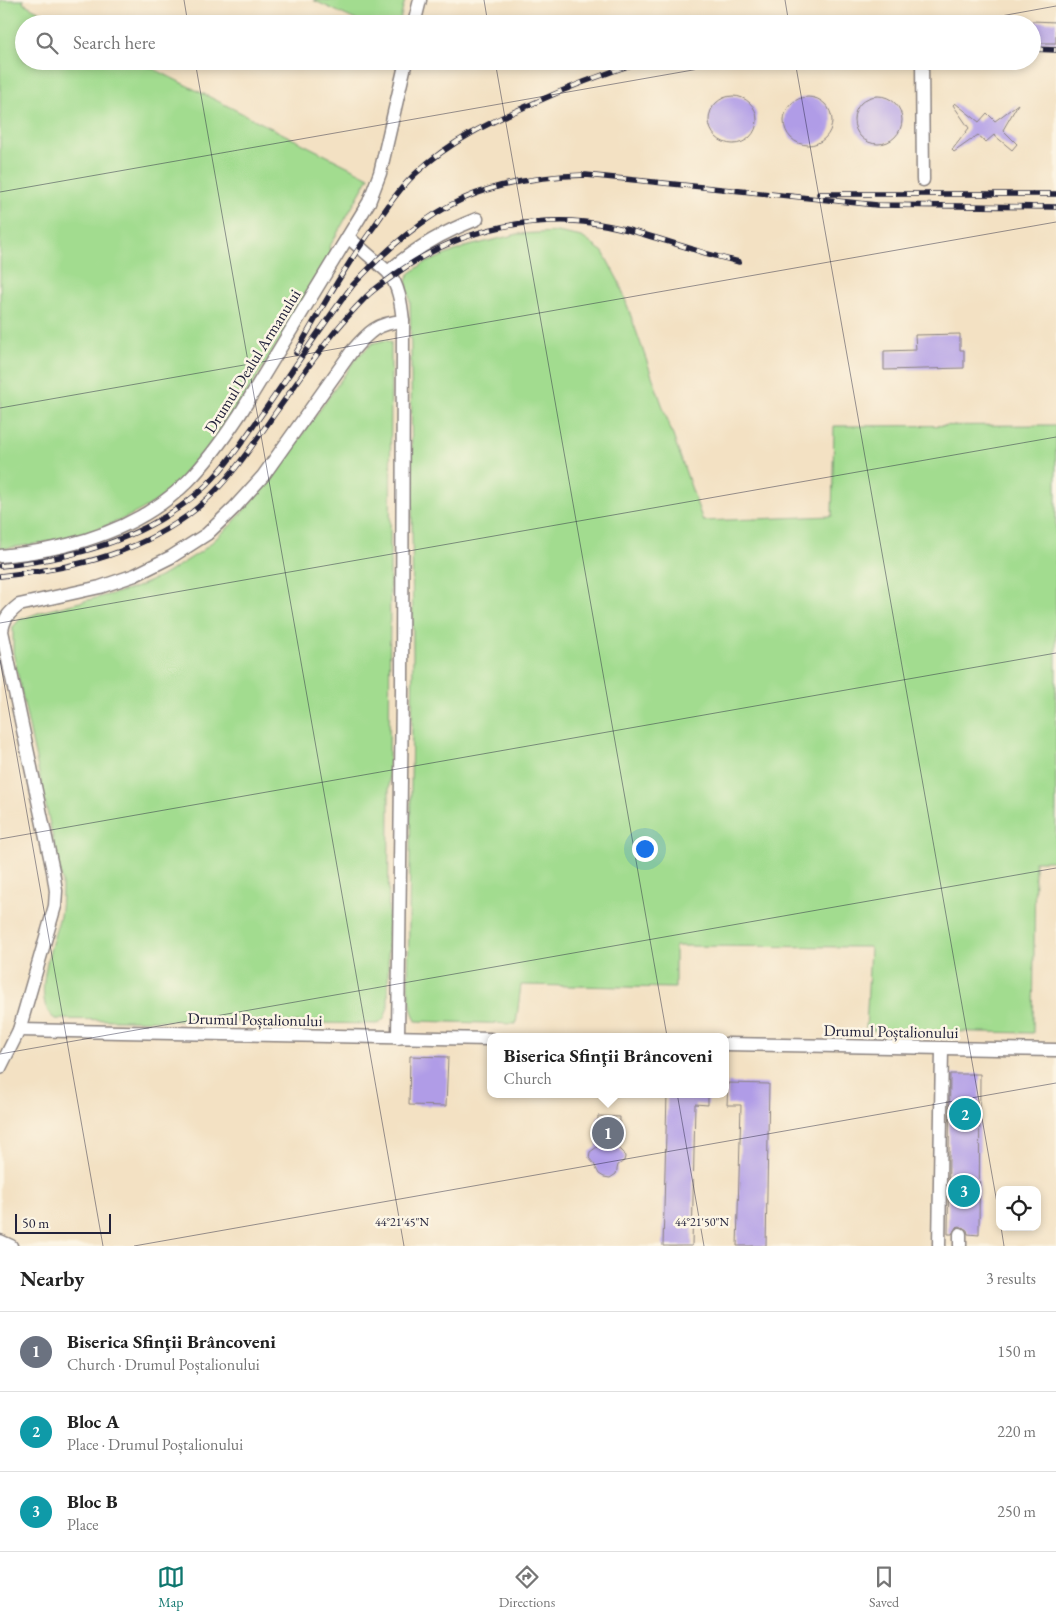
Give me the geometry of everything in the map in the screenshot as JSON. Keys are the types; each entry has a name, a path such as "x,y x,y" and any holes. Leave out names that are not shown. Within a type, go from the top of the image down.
{"street":[{"path":"416,15 420,0"},
{"name":"Drumul Dealul Armanului","path":"0,556 54,549 81,543 134,522 166,501 187,482 221,442 361,217 376,187 404,70"},
{"path":"922,70 923,180"},
{"path":"388,272 408,254 432,239 477,219"},
{"path":"348,237 388,272 398,292 403,320 398,1038"},
{"path":"0,1068 19,1030 54,906 56,891 2,631 3,621 9,612 19,605 100,587 135,575 171,557 207,534 234,508 262,476 352,351 367,335 380,325 403,320"},
{"name":"Drumul Poștalionului","path":"19,1030 487,1039"},
{"name":"Drumul Poștalionului","path":"729,1044 1056,1050"},
{"path":"939,1246 944,1226 942,1048"},
{"path":"0,1241 11,1246"}],"green space":[{"path":"0,0 24,0 23,3 46,15 15,15 15,70 156,70 369,177 329,248 332,254 229,423 207,454 182,482 148,506 108,525 66,538 0,549"},
{"path":"313,0 405,0 401,15 345,15"},
{"path":"557,232 582,237 603,252 619,282 703,521 832,516 834,426 1056,425 1056,861 1035,861 1033,1033 866,1030 870,947 675,946 675,988 521,985 516,1024 416,1021 412,1011 408,987 413,655 411,353 410,301 406,281 409,274 423,264 465,247 518,234"},
{"path":"385,340 391,342 391,348 388,1007 384,1019 378,1024 55,1019 48,1011 44,999 44,985 49,955 60,916 62,881 13,652 13,627 19,620 41,612 135,588 164,575 202,551 232,524 274,475 357,357 373,343"}],"building":[{"path":"1041,21 1056,22 1056,43 1041,43"},
{"path":"728,96 738,96 747,100 753,106 756,111 756,129 747,140 738,144 728,144 719,140 713,134 709,125 709,115 713,106 719,100"},
{"path":"873,96 883,96 892,100 898,106 901,111 901,129 892,140 883,144 873,144 864,140 858,134 854,125 854,115 858,106 864,100"},
{"path":"803,97 813,97 822,101 828,107 831,112 831,130 822,141 813,145 803,145 794,141 788,135 784,126 784,116 788,107 794,101"},
{"path":"955,103 979,122 987,113 995,121 1018,104 1003,130 1017,144 1012,150 994,135 986,142 978,135 954,152 952,150 969,128 953,105"},
{"path":"960,334 960,350 964,350 964,368 884,370 884,351 916,350 915,335"},
{"path":"410,1056 448,1057 446,1106 409,1105"},
{"path":"950,1074 980,1074 979,1235 968,1234 967,1230 960,1226 956,1227 952,1234 948,1234"},
{"path":"729,1083 769,1084 766,1246 737,1246 741,1105 727,1105"},
{"path":"667,1098 708,1098 708,1105 695,1104 692,1246 663,1246"},
{"path":"598,1116 620,1117 619,1148 625,1157 624,1161 618,1165 616,1174 610,1178 599,1174 589,1158 590,1152 597,1147"}],"railway":[{"path":"1041,49 1056,50"},
{"path":"296,353 323,305 362,243 398,193 428,162 456,142 502,117 616,70"},
{"path":"0,566 54,558 106,544 154,523 177,509 199,492 237,449 353,285 391,248 419,225 449,206 479,192 524,181 586,175 877,205 1056,207"},
{"path":"819,194 1056,194"},
{"path":"0,576 74,565 98,559 143,542 187,516 213,494 236,468 318,353 353,310 366,297 397,273 437,249 458,240 480,232 525,223 548,221 588,222 648,235 739,262"}],"place":[{"name":"Bloc A","path":"965,1114"},
{"name":"Biserica Sfinţii Brâncoveni","path":"608,1133"},
{"name":"Bloc B","path":"964,1191"}]}
